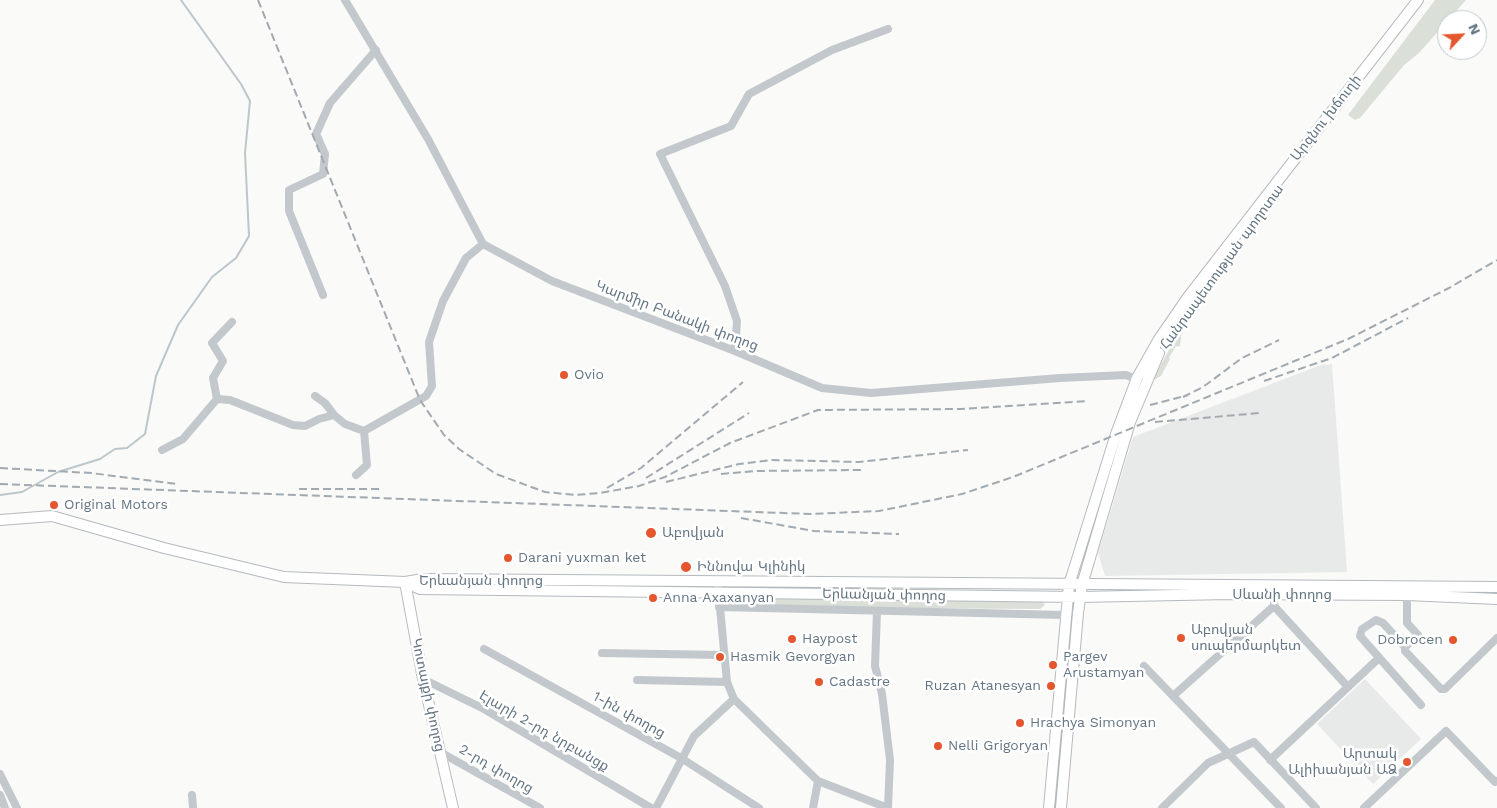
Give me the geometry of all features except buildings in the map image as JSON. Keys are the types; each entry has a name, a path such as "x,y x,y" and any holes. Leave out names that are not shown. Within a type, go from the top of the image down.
{"main road":[{"name":"Արզնու խճուղի","path":"1138,383 1159,339 1188,296 1418,0"},
{"name":"Հանրապետության պողոտա","path":"1049,808 1069,585 1116,434 1138,383 1187,309 1427,0"},
{"name":"Հանրապետության պողոտա","path":"1061,808 1082,585 1122,450 1138,383"},
{"name":"Երևանյան փողոց","path":"2,521 52,516 164,548 284,577 406,582 423,579 1067,596"},
{"name":"Կոտայքի փողոց","path":"406,582 422,679 453,808"},
{"name":"Սևանի փողոց","path":"1069,585 1407,591 1497,599"},
{"name":"Երևանյան փողոց","path":"718,588 1069,585"},
{"name":"Սևանի փողոց","path":"1067,596 1274,595 1497,587"}],"street":[{"path":"314,396 325,403 334,415 345,424 364,430 426,396 432,386 430,342 443,301 466,258 483,244 428,139 345,0"},
{"path":"735,351 737,321 725,286 660,154 731,126 749,94 832,50 888,29"},
{"path":"323,295 289,211 289,190 323,174 325,154 316,134 330,103 376,50"},
{"name":"Կարմիր Բանակի փողոց","path":"483,244 552,281 735,351 822,388 871,393 1060,378 1126,375 1138,383"},
{"path":"217,399 213,378 223,361 212,343 232,322"},
{"path":"217,399 230,400 294,425 306,426 319,419 334,415"},
{"path":"162,450 183,439 217,399"},
{"path":"356,475 367,465 364,430"},
{"path":"718,588 727,682 734,699 818,780 888,808 890,760 882,694 875,666 877,611"},
{"path":"1405,647 1418,635 1407,623 1407,591"},
{"path":"1274,595 1274,606 1348,687"},
{"path":"1173,696 1274,606"},
{"path":"720,607 1065,615"},
{"path":"1421,704 1360,636 1362,629 1372,621 1383,623 1405,647 1405,651 1443,690 1497,638"},
{"name":"1-ին փողոց","path":"484,649 680,758 759,808"},
{"path":"602,652 724,655"},
{"path":"1270,760 1379,658"},
{"path":"1144,666 1280,808"},
{"name":"Էլարի 2-րդ նրբանցք","path":"422,679 484,709 651,808"},
{"path":"637,680 727,682"},
{"path":"656,808 680,758 694,736 734,699"},
{"path":"1364,808 1446,731 1495,782 1497,781"},
{"path":"1162,808 1208,763 1254,742 1316,808"},
{"name":"2-րդ փողոց","path":"440,752 540,808"},
{"path":"0,774 17,808"},
{"path":"813,808 818,780"},
{"path":"0,795 4,808"},
{"path":"192,795 193,808"}],"shaded area":[{"path":"1435,0 1466,0 1457,10 1437,10 1437,33 1419,53 1404,65 1360,118 1355,120 1348,115"},
{"path":"1183,324 1179,347 1176,346 1161,376 1152,381"},
{"path":"1332,364 1347,572 1105,576 1098,553 1133,437 1321,365"},
{"path":"738,597 1042,601 1045,605 1040,609 740,607 734,601"},
{"path":"1365,679 1421,739 1373,784 1317,724"}],"waterway":[{"path":"0,495 22,492 58,472 100,459 115,449 127,448 145,434 156,376 178,325 212,277 236,258 249,236 245,153 250,101 241,84 181,0"}],"railway":[{"path":"258,0 420,400 444,435 459,449 496,474 545,492 575,495 600,493 639,486 665,477 730,443 818,410 961,409 1087,401"},
{"path":"0,484 810,514 879,511 962,494 1013,477 1348,339 1449,288 1497,260"},
{"path":"1264,381 1332,358 1408,318"},
{"path":"1183,397 1203,387 1242,358 1279,340"},
{"path":"607,488 641,468 743,382"},
{"path":"1150,405 1189,395"},
{"path":"646,478 749,413"},
{"path":"1155,422 1260,413"},
{"path":"666,482 739,464 772,460 859,462 968,450"},
{"path":"0,468 91,473 177,484"},
{"path":"721,474 755,471 861,470"},
{"path":"299,489 382,489"},
{"path":"741,518 814,531 899,534"}],"place":[{"name":"Ovio","path":"564,375"},
{"name":"Original Motors","path":"54,505"},
{"name":"Աբովյան","path":"651,533"},
{"name":"Darani yuxman ket","path":"508,558"},
{"name":"Իննովա Կլինիկ","path":"686,567"},
{"name":"Anna Axaxanyan","path":"653,598"},
{"name":"Աբովյան սուպերմարկետ","path":"1181,638"},
{"name":"Haypost","path":"792,639"},
{"name":"Dobrocen","path":"1453,640"},
{"name":"Hasmik Gevorgyan","path":"720,657"},
{"name":"Pargev Arustamyan","path":"1053,665"},
{"name":"Cadastre","path":"819,682"},
{"name":"Ruzan Atanesyan","path":"1051,686"},
{"name":"Hrachya Simonyan","path":"1020,723"},
{"name":"Nelli Grigoryan","path":"938,746"},
{"name":"Արտակ Ալիխանյան ԱՁ","path":"1407,762"}]}
